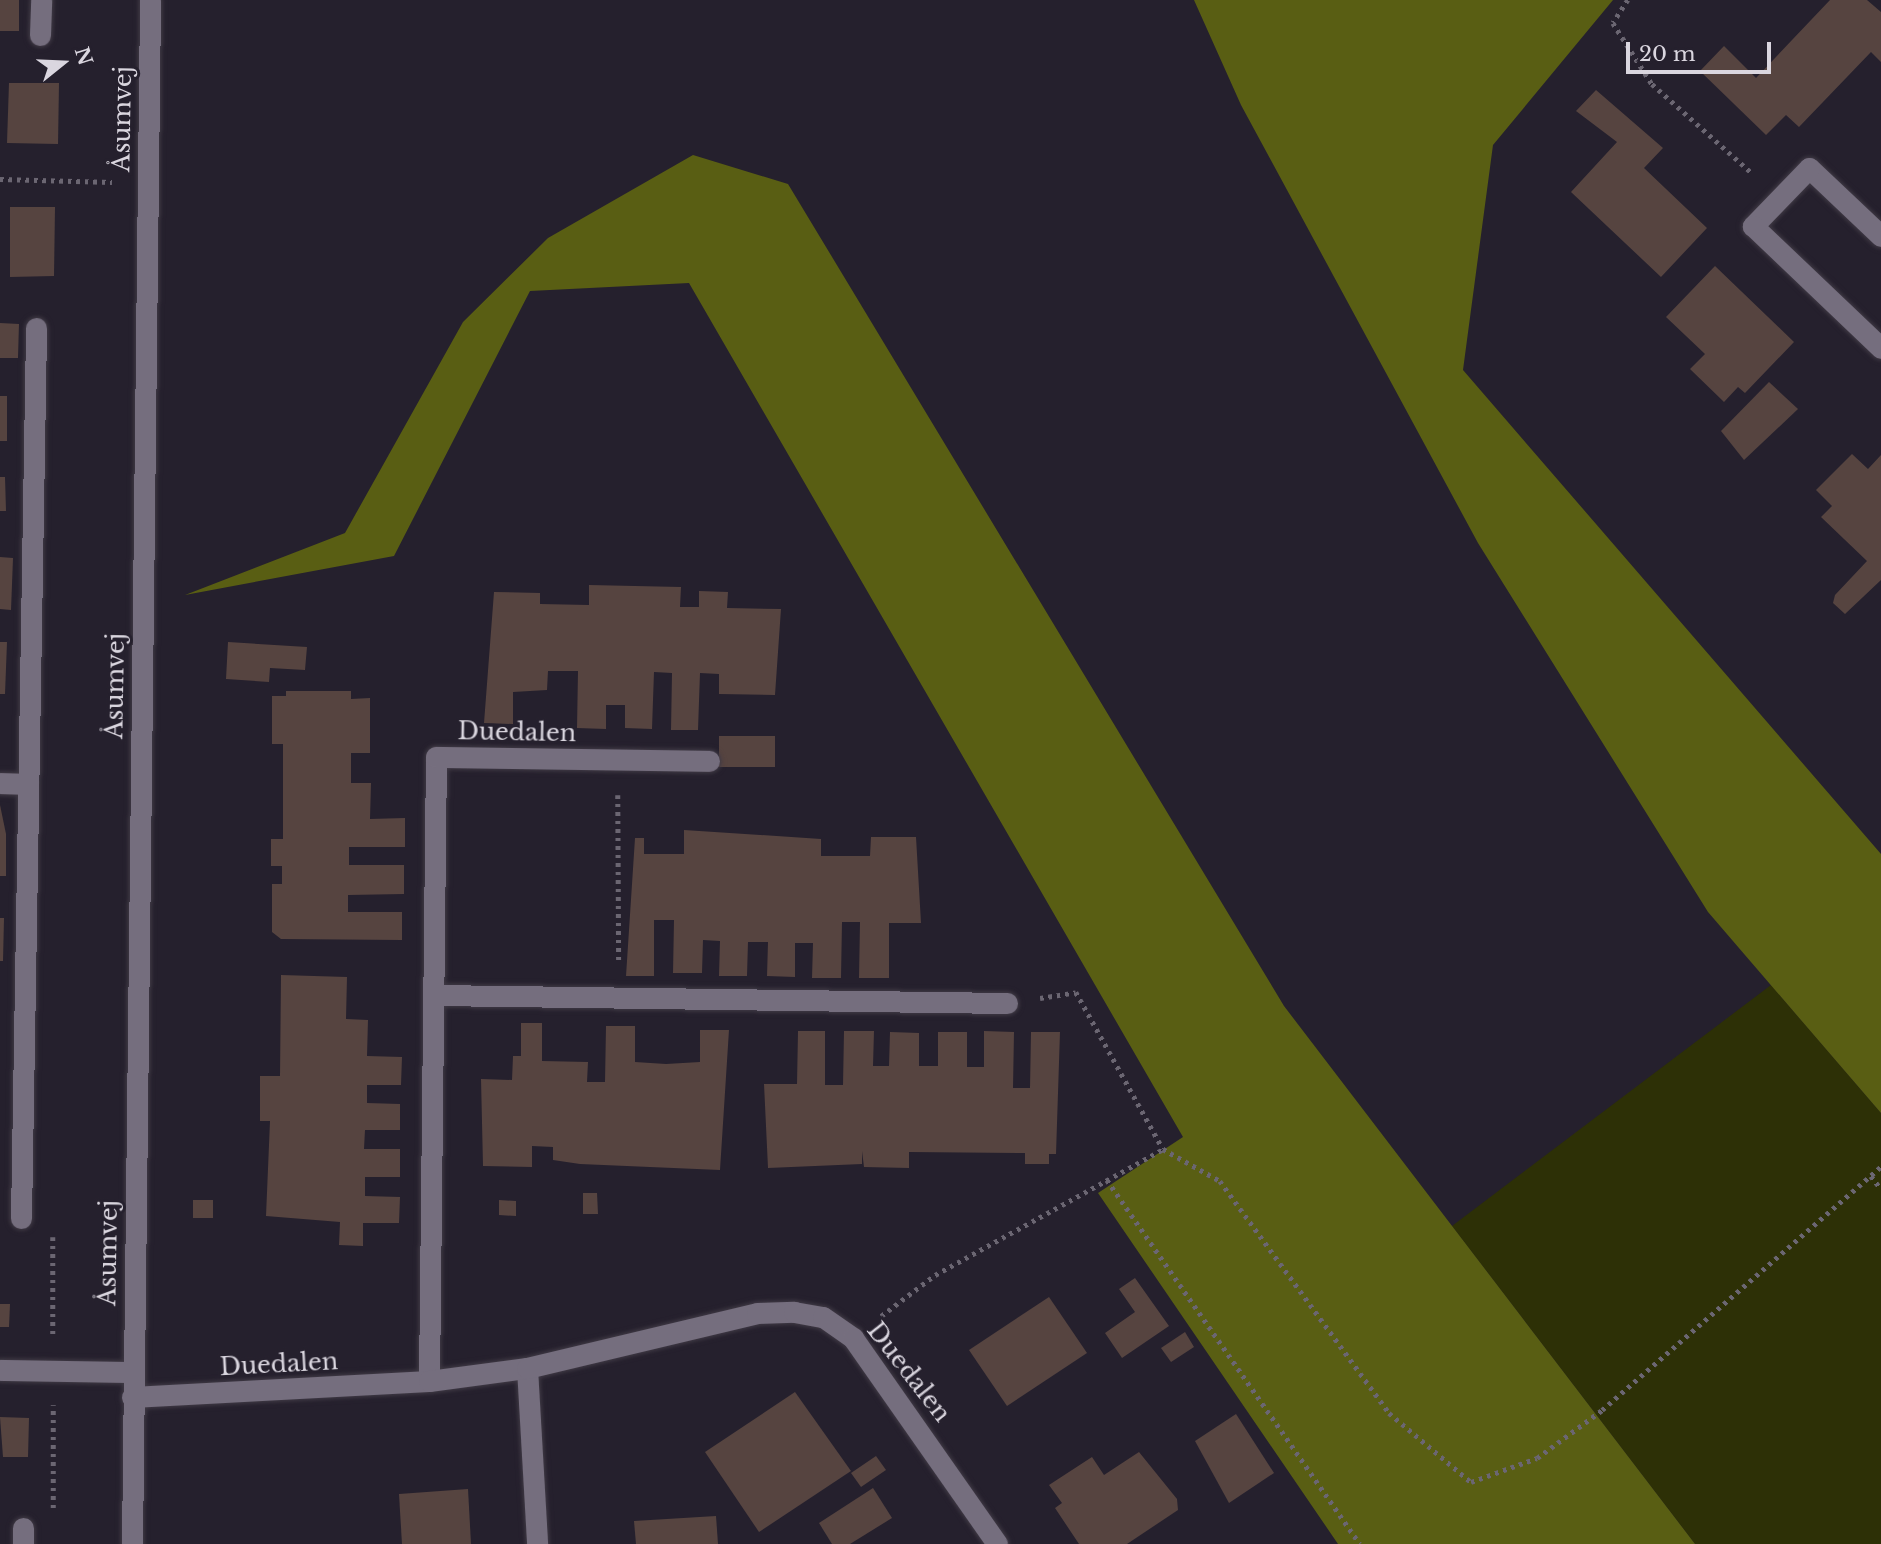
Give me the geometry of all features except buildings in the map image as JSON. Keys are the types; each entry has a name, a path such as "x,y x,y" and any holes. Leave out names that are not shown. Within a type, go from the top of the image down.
{"street":[{"path":"40,35 41,0"},
{"name":"Åsumvej","path":"132,1544 150,0"},
{"path":"1881,236 1809,168 1753,226 1881,348"},
{"path":"21,1218 36,328"},
{"name":"Duedalen","path":"429,1381 436,757 709,761"},
{"path":"0,783 28,784"},
{"path":"434,995 1007,1003"},
{"name":"Duedalen","path":"132,1397 429,1381 527,1368 757,1313 823,1317 853,1338 997,1544"},
{"path":"527,1368 537,1544"},
{"path":"0,1370 133,1372"}],"path":[{"path":"1628,0 1613,23 1652,84 1780,198"},
{"path":"0,179 148,183"},
{"path":"618,759 619,998"},
{"path":"1007,1003 1076,992 1163,1149 1220,1181 1389,1413 1471,1482 1537,1458 1602,1410 1881,1167"},
{"path":"853,1338 935,1275 1163,1149"},
{"path":"1871,1176 1881,1189"},
{"path":"1107,1180 1360,1544"}],"green space":[{"path":"1194,0 1613,0 1493,145 1463,370 1881,854 1881,1113 1708,912 1478,543 1241,105"},
{"path":"693,155 788,184 1284,1006 1695,1544 1338,1544 1098,1193 1183,1137 689,283 530,291 394,556 185,595 345,533 463,322 548,238"},
{"path":"1771,985 1881,1113 1881,1544 1695,1544 1452,1226"}]}
